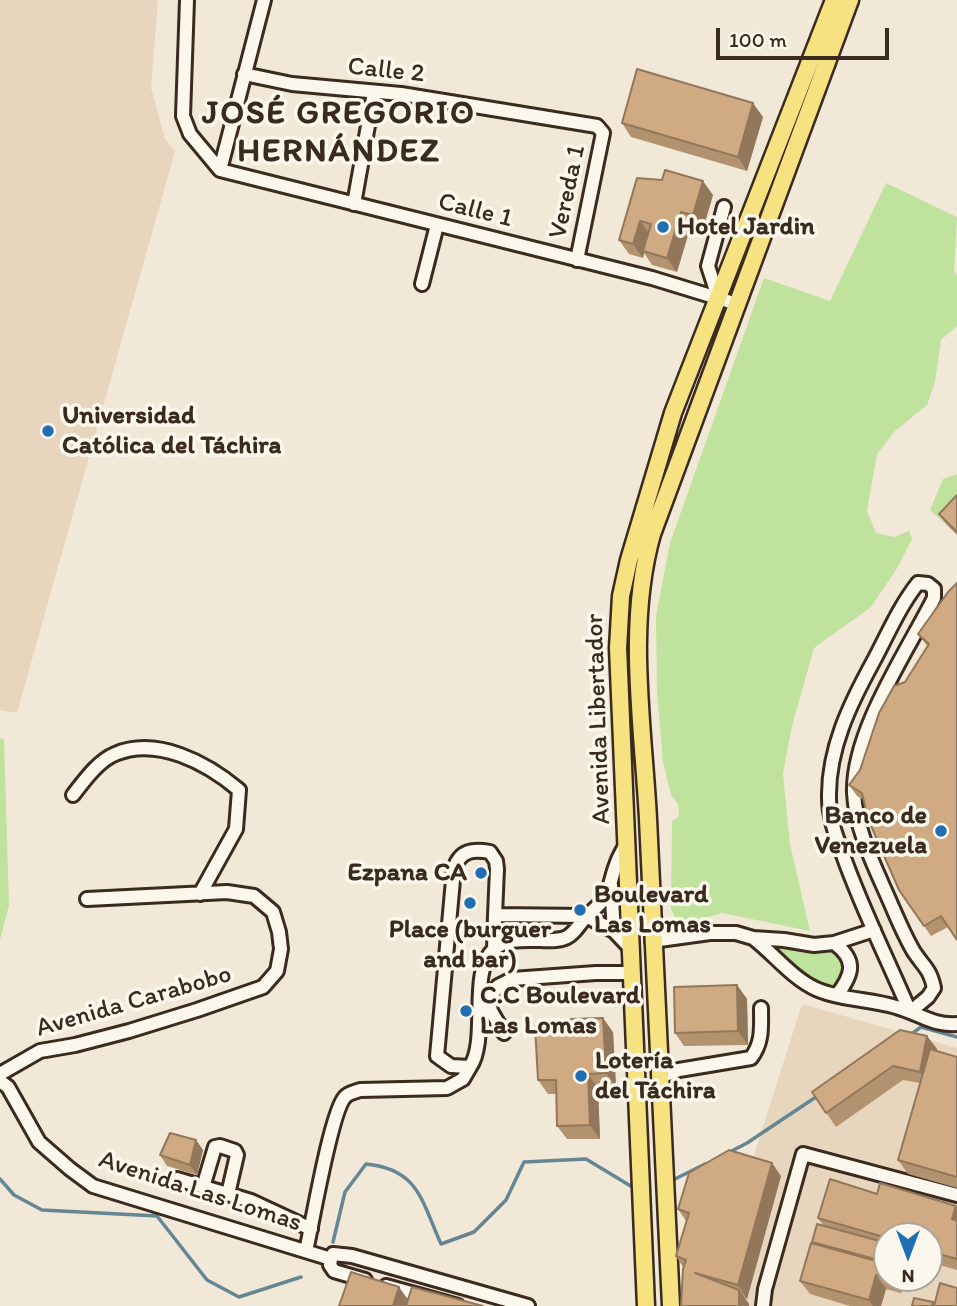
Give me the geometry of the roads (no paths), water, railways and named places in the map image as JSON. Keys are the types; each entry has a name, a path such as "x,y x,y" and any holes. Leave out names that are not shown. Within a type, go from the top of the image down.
{"main road":[{"name":"Avenida Libertador","path":"646,1306 618,648 621,596 638,526 673,413 834,0"},
{"name":"Avenida Libertador","path":"671,1306 638,656 642,568 652,534 850,0"}],"street":[{"path":"187,0 183,117 190,134 220,170"},
{"path":"220,170 264,0"},
{"name":"Calle 2","path":"244,74 292,84 401,94 592,124 597,125 603,133"},
{"path":"354,204 374,92"},
{"name":"Vereda 1","path":"577,260 603,133"},
{"name":"Calle 1","path":"220,170 577,260 737,304"},
{"path":"718,297 708,267 724,207"},
{"path":"422,284 437,225"},
{"path":"918,583 928,584 934,589 938,600 878,702 855,781 856,806 867,845 899,924 915,953 931,973 934,988 929,997 911,1012 852,880 831,821 829,798 830,775 838,737 855,695 906,598 918,583"},
{"path":"73,795 88,775 114,754 146,747 174,753 220,774 239,790 238,821 201,894"},
{"path":"494,949 518,940 557,941 568,938 603,900 627,842"},
{"path":"306,1251 332,1134 340,1105 346,1095 360,1090 447,1087 463,1079 471,1068 476,1059 484,965 494,949 496,861 490,852 470,850 461,855 454,869 437,1056 451,1066 471,1068"},
{"path":"611,884 614,931"},
{"name":"Avenida Carabobo","path":"0,1074 40,1052 130,1031 263,987 277,971 281,949 273,912 254,895 227,892 87,899"},
{"path":"495,915 586,916 614,931 631,949"},
{"path":"652,941 710,933 736,933 753,938 814,945 834,943 874,930"},
{"path":"753,938 798,978 816,989 894,1006 932,1023 957,1024"},
{"path":"834,943 845,951 850,965 847,981 837,995"},
{"path":"504,1033 491,1011 489,1000 498,986 512,979 633,973"},
{"path":"659,1077 679,1070 751,1058 761,1037 761,1008"},
{"name":"Avenida Las Lomas","path":"0,1081 8,1087 39,1142 93,1186 331,1259"},
{"path":"203,1187 215,1147 220,1146 235,1151 237,1155 228,1194"},
{"path":"763,1306 765,1289 803,1154 957,1195"},
{"path":"177,1179 251,1201 311,1229"},
{"path":"458,1306 334,1271 330,1265 331,1259 333,1254 352,1256 528,1306"}],"waterway":[{"path":"910,1035 921,1027 957,1037"},
{"path":"728,1153 819,1095"},
{"path":"333,1242 345,1192 366,1164 384,1167 408,1180 423,1202 441,1244 474,1232 506,1200 524,1162 586,1159 634,1188"},
{"path":"673,1180 705,1164"},
{"path":"0,1179 14,1195 42,1210 157,1216 207,1280 239,1297 301,1277"}],"place":[{"name":"Hotel Jardin","path":"663,227"},
{"name":"Universidad Católica del Táchira","path":"48,431"},
{"name":"Banco de Venezuela","path":"941,831"},
{"name":"Ezpana CA","path":"481,873"},
{"name":"Place (burguer and bar)","path":"470,903"},
{"name":"Boulevard Las Lomas","path":"580,910"},
{"name":"C.C Boulevard Las Lomas","path":"466,1011"},
{"name":"Lotería del Táchira","path":"581,1076"}],"district":[{"name":"JOSÉ GREGORIO HERNÁNDEZ","path":"339,134"}]}
